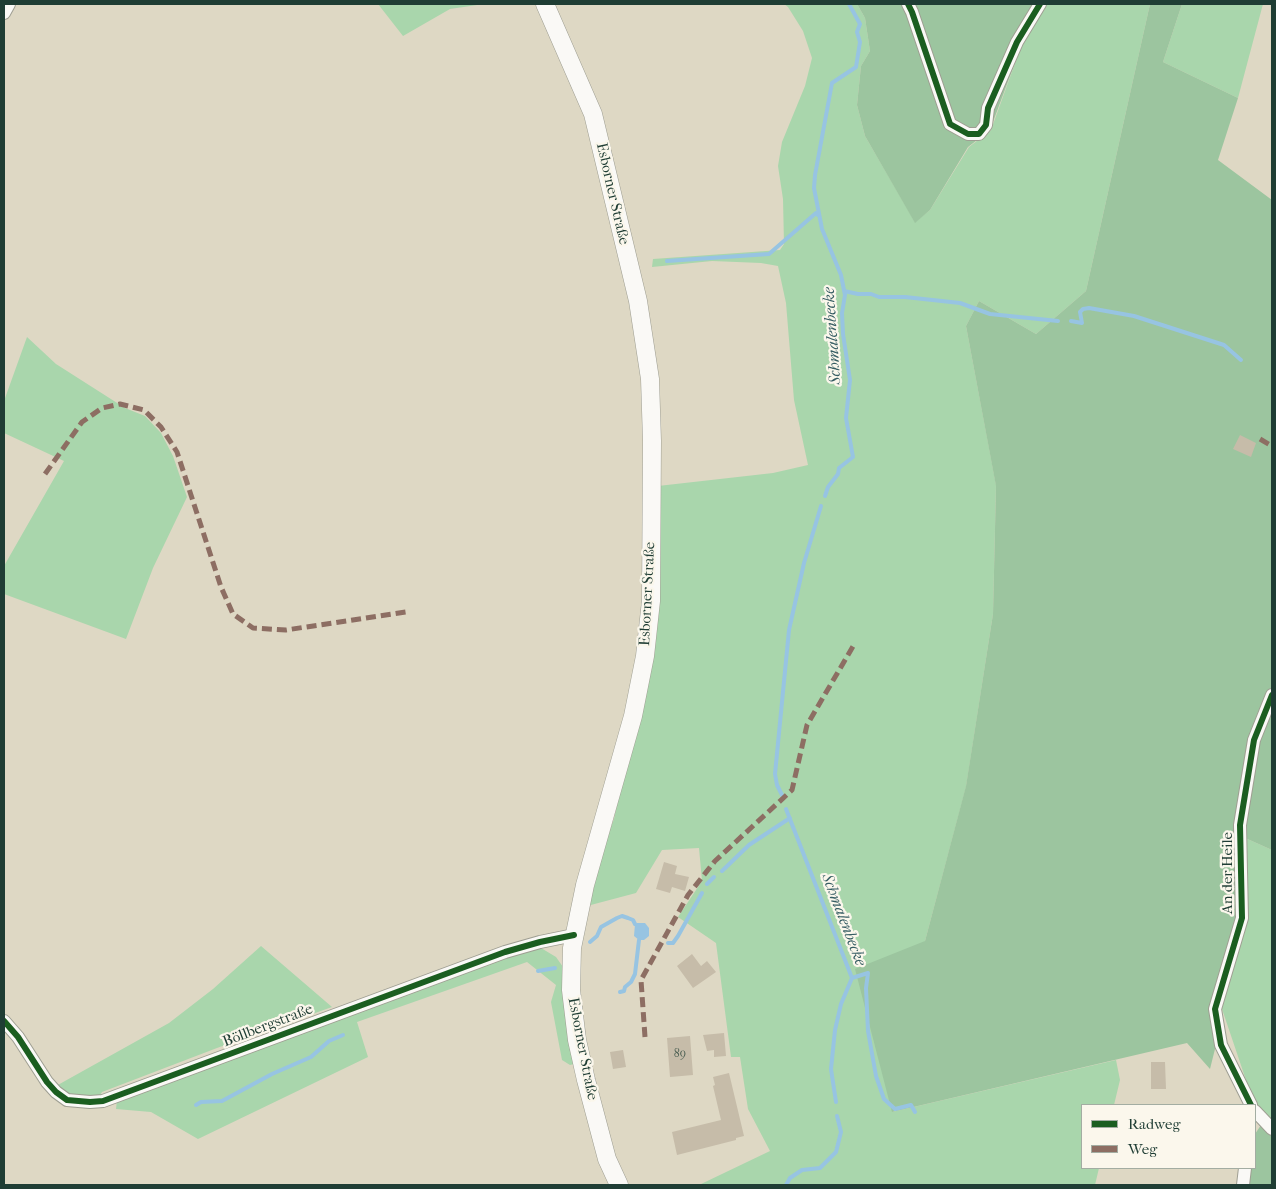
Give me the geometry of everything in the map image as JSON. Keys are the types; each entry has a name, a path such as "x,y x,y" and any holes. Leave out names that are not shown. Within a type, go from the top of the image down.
{"main road":[{"name":"Esborner Straße","path":"545,4 592,114 603,153 638,301 650,379 652,432 651,601 645,656 631,725 585,886 572,948 571,990 577,1040 607,1159 619,1185"}],"street":[{"path":"4,13 9,4"},
{"path":"908,4 950,124 968,134 978,134 986,125 988,108 1017,42 1040,4"},
{"name":"An der Heile","path":"1250,1104 1221,1045 1216,1009 1242,918 1240,825 1254,740 1272,695"},
{"name":"Böllbergstraße","path":"4,1020 56,1092 67,1100 90,1102 103,1100 505,952 574,935"},
{"path":"1256,1112 1272,1129"},
{"path":"1244,1185 1245,1169"}],"green space":[{"path":"378,4 484,4 450,9 403,36"},
{"path":"784,4 857,4 865,18 870,51 861,66 857,105 865,136 915,222 930,210 969,147 991,130 1023,41 1045,4 1150,4 1086,291 1036,334 979,301 966,326 996,485 993,614 966,787 925,941 892,1112 1116,1060 1120,1080 1114,1104 1081,1104 1081,1169 1099,1169 1095,1185 699,1185 770,1151 748,1109 740,1057 731,1057 716,943 678,917 702,881 699,848 662,850 636,893 587,906 600,857 614,819 630,744 658,486 773,473 808,465 794,400 786,303 778,266 761,263 712,261 652,267 653,259 780,250 784,244 783,199 778,166 782,142 805,86 812,58 803,31 788,7"},
{"path":"857,4 1045,4 1023,41 990,130 968,147 930,210 915,223 865,136 857,105 861,66 870,51 865,18"},
{"path":"1150,4 1182,4 1163,62 1238,98 1218,160 1272,200 1272,850 1243,837 1238,922 1210,1009 1216,1045 1210,1069 1187,1043 892,1112 855,969 925,941 966,786 993,614 996,486 966,326 979,301 1036,334 1086,291"},
{"path":"1182,4 1263,4 1238,98 1163,62"},
{"path":"27,337 56,364 125,408 145,416 161,433 173,456 187,497 153,568 126,639 4,594 4,566 64,461 4,433 4,401"},
{"path":"1243,837 1272,850 1272,1124 1256,1107 1221,1006"},
{"path":"261,946 332,1007 102,1092 99,1097 81,1097 68,1093 56,1086 169,1023 213,989"},
{"path":"541,948 556,957 563,967 564,1001 574,1064 570,1065 562,1060 551,1002 556,985 527,962 357,1022 368,1057 198,1139 151,1112 116,1109 117,1100 458,975"},
{"path":"1261,1125 1272,1137 1272,1185 1248,1185 1249,1169 1256,1169 1256,1132"}],"water":[{"path":"645,923 649,928 649,936 644,940 639,940 634,936 635,924"}],"building":[{"path":"1240,435 1256,443 1251,457 1233,449"},
{"path":"664,862 677,866 675,874 689,877 685,891 672,887 670,893 656,889"},
{"path":"692,954 701,966 707,961 716,972 693,988 677,966"},
{"path":"724,1033 726,1056 714,1057 714,1050 707,1051 703,1035"},
{"path":"690,1036 693,1075 670,1077 667,1038"},
{"path":"623,1050 626,1067 613,1069 610,1052"},
{"path":"1151,1062 1165,1062 1166,1089 1151,1089"},
{"path":"729,1073 744,1136 736,1138 736,1140 677,1155 672,1132 721,1120 713,1086 715,1085 713,1077"}],"waterway":[{"name":"Schmalenbecke","path":"825,496 828,487 838,474 839,468 853,457 846,418 850,380 843,334 842,313 845,295 841,275 822,229 814,188 832,83 856,67 860,42 857,32 860,24 849,4"},
{"path":"667,261 769,254 816,213 818,215"},
{"path":"844,291 871,294 879,297 905,297 960,303 990,314 1058,321"},
{"path":"1071,321 1082,323 1080,312 1083,309 1089,308 1134,316 1224,345 1241,360"},
{"name":"Schmalenbecke","path":"782,795 777,785 775,774 789,630 804,563 821,506"},
{"name":"Schmalenbecke","path":"786,809 852,978 841,1004 835,1030 831,1069 836,1102"},
{"path":"722,871 749,845 790,818"},
{"path":"707,884 714,877"},
{"path":"668,943 673,943 678,936 702,893"},
{"path":"590,942 597,936 601,927 617,918 622,916 633,920 635,924"},
{"path":"620,992 624,991 635,974 639,940"},
{"path":"538,971 555,968"},
{"path":"852,978 868,973 866,988 868,1031 876,1076 884,1099 895,1109 911,1105 915,1112"},
{"path":"196,1105 201,1102 222,1101 272,1074 311,1057 329,1041 343,1035"},
{"name":"Schmalenbecke","path":"786,1185 790,1178 802,1170 820,1168 836,1152 841,1132 837,1116"}],"marked path":[{"path":"45,474 82,422 102,408 120,404 144,410 161,427 177,452 221,587 233,614 253,628 286,630 406,612"},
{"path":"1260,439 1272,446"},
{"path":"645,1037 641,980 688,895 715,861 792,790 807,725 855,643"}],"cycle path":[{"path":"908,4 950,124 968,134 979,134 986,125 988,108 1017,42 1040,4"},
{"path":"1250,1104 1221,1045 1215,1009 1242,918 1240,825 1254,740 1272,695"},
{"path":"4,1021 18,1037 47,1082 56,1092 67,1100 103,1101 505,952 574,935"}]}
